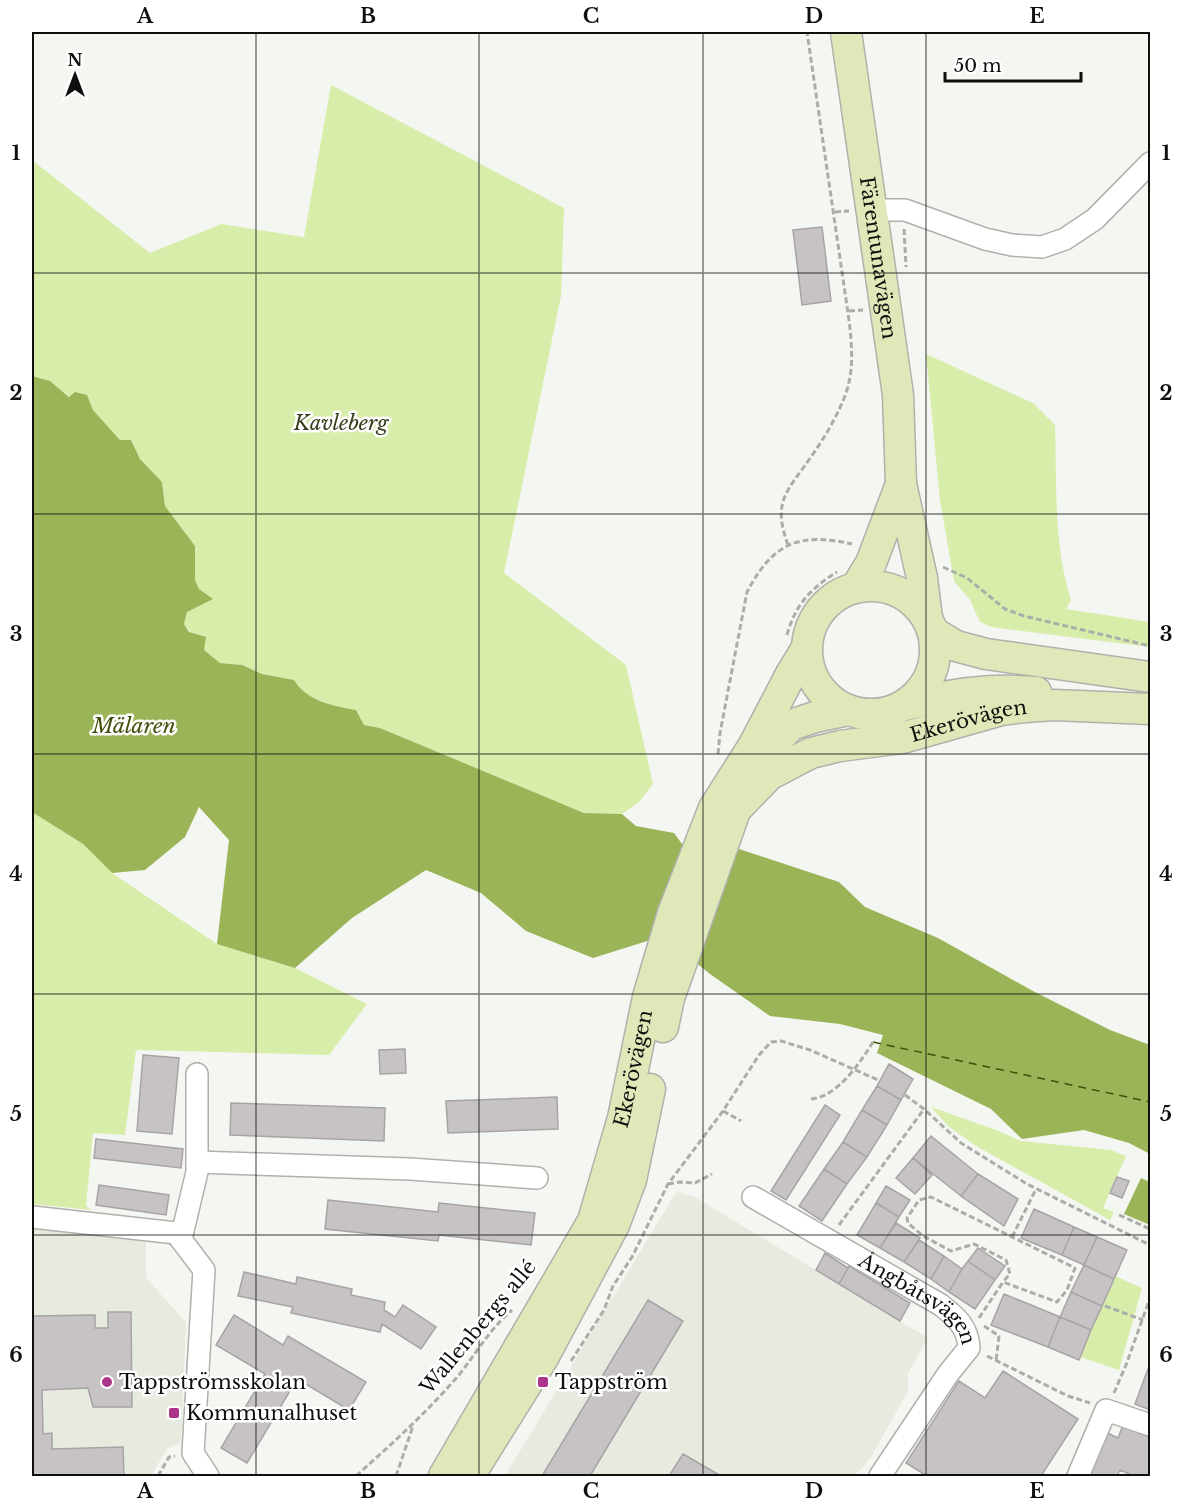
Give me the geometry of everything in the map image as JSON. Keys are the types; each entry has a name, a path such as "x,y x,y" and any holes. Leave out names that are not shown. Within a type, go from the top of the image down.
{"main road":[{"name":"Färentunavägen","path":"846,32 898,395 901,484 930,625"},
{"name":"Färentunavägen","path":"848,579 871,562 901,484"},
{"path":"930,625 934,649 930,675 923,688 905,705 880,714 864,714 833,703 816,684 795,647 807,637 819,612 836,596 848,579 868,586 886,588 908,597 930,625 956,646 986,654 1150,677"},
{"name":"Ekerövägen","path":"728,811 754,745 791,674 795,647"},
{"name":"Ekerövägen","path":"905,705 951,694 1004,689 1150,702"},
{"name":"Ekerövägen","path":"728,811 769,776 811,753 840,746 903,738 1001,710 1054,705 1150,708"},
{"name":"Ekerövägen","path":"469,1476 544,1356 614,1225 631,1180 634,1113 651,987 673,914 728,811 761,757 791,725 848,710"},
{"name":"Ekerövägen","path":"444,1476 593,1221 634,1113"}],"street":[{"path":"872,210 905,210 986,238 1012,245 1042,247 1065,238 1095,219 1150,163"},
{"path":"181,1239 197,1172 196,1074"},
{"path":"197,1162 410,1169 537,1178"},
{"name":"Ångbåtsvägen","path":"753,1197 941,1305 958,1319 968,1342 880,1476"},
{"path":"32,1217 176,1233 204,1270 193,1452 208,1476"},
{"path":"1078,1476 1106,1410 1150,1425"}],"path":[{"path":"788,545 782,526 781,510 785,493 834,419 846,393 852,362 848,311 807,32"},
{"path":"905,210 903,243 907,276"},
{"path":"848,311 863,310"},
{"path":"718,757 720,734 747,592 756,576 771,556 788,545 826,538 854,544"},
{"path":"936,564 968,578 1005,609 1024,616 1150,646"},
{"path":"795,647 797,608 810,591 848,579"},
{"path":"604,1310 613,1286 632,1257 668,1184 723,1111 759,1055 771,1042 781,1041 810,1050 878,1080"},
{"path":"811,1099 821,1098 856,1069 873,1042"},
{"path":"905,1095 924,1109 960,1143 1036,1189 1150,1245"},
{"path":"827,1240 924,1109"},
{"path":"723,1111 741,1121"},
{"path":"668,1184 694,1183 712,1174"},
{"path":"1012,1236 1036,1189"},
{"path":"1003,1282 1057,1302 1068,1290 1075,1268 932,1197 919,1200 907,1218 908,1223 923,1236 951,1251 974,1244 1006,1260 1010,1274 1003,1282 968,1342 1068,1396 1106,1410 1126,1365 1150,1298"},
{"path":"1119,1215 1150,1229"},
{"path":"1105,1306 1143,1320"},
{"name":"Wallenbergs allé","path":"356,1476 414,1425 460,1374 495,1324 513,1310"},
{"path":"396,1476 414,1425"}],"shaded area":[{"path":"676,1192 695,1197 928,1338 908,1373 908,1391 870,1459 854,1476 505,1476"},
{"name":"Tappströmsskolan","path":"32,1223 146,1234 146,1278 186,1322 181,1442 167,1449 151,1476 32,1476"}],"green space":[{"name":"Kavleberg","path":"331,85 564,208 561,296 504,573 626,665 653,784 639,802 622,814 584,813 380,728 364,725 356,710 313,698 294,680 262,674 242,665 220,663 204,650 184,624 187,612 212,599 199,589 195,580 195,546 165,506 162,482 140,459 131,440 120,440 93,410 87,395 70,397 50,381 32,376 32,160 150,253 221,224 304,237"},
{"path":"926,354 1033,403 1055,425 1056,491 1061,557 1071,600 1066,609 1150,622 1150,647 991,627 980,622 970,600 954,581 940,500"},
{"path":"32,812 83,844 112,873 217,944 295,968 367,1004 329,1055 136,1050 125,1135 93,1133 86,1206 92,1210 32,1204"},
{"path":"931,1107 1021,1141 1111,1150 1126,1156 1103,1208 1114,1212 1110,1220 976,1146 948,1126"},
{"path":"1115,1276 1142,1288 1119,1370 1080,1357"}],"water":[{"name":"Mälaren","path":"32,376 50,381 69,397 75,392 87,395 93,410 120,440 131,440 140,459 162,482 165,506 195,546 195,580 199,589 213,599 187,612 184,624 189,632 206,637 204,650 220,663 242,665 262,674 294,680 313,698 356,710 364,725 380,728 584,813 622,814 636,826 674,833 698,866 736,848 839,882 865,907 938,938 1031,990 1110,1030 1150,1045 1150,1154 1129,1143 1084,1130 1022,1139 991,1109 877,1053 883,1035 840,1024 770,1016 710,974 663,936 593,958 526,931 481,893 426,870 352,918 295,968 217,944 229,840 199,807 185,837 145,870 112,873 83,844 32,812"},
{"path":"1141,1178 1150,1182 1150,1225 1124,1214"}],"building":[{"path":"822,227 831,301 802,305 793,230"},
{"path":"405,1049 406,1073 380,1074 379,1050"},
{"path":"143,1055 179,1058 172,1134 137,1131"},
{"path":"889,1064 913,1079 901,1100 877,1086"},
{"path":"877,1086 901,1100 887,1125 862,1110"},
{"path":"557,1097 558,1129 448,1133 446,1101"},
{"path":"231,1103 385,1108 384,1141 230,1135"},
{"path":"825,1105 840,1115 786,1200 771,1191"},
{"path":"862,1110 887,1125 867,1157 843,1142"},
{"path":"931,1136 978,1174 961,1196 913,1158"},
{"path":"96,1139 183,1149 181,1168 94,1158"},
{"path":"843,1142 867,1157 847,1184 824,1169"},
{"path":"913,1158 932,1175 915,1194 896,1178"},
{"path":"824,1169 847,1184 822,1221 799,1206"},
{"path":"978,1174 1018,1199 1004,1226 961,1196"},
{"path":"1117,1177 1129,1181 1122,1198 1110,1193"},
{"path":"99,1185 169,1195 166,1215 96,1205"},
{"path":"886,1186 910,1200 899,1217 876,1203"},
{"path":"328,1200 438,1212 439,1203 535,1213 531,1245 439,1235 438,1241 325,1229"},
{"path":"876,1203 899,1217 880,1248 857,1235"},
{"path":"1034,1209 1074,1227 1062,1255 1021,1238"},
{"path":"896,1223 920,1238 904,1262 880,1248"},
{"path":"1074,1227 1097,1237 1084,1265 1062,1255"},
{"path":"1097,1237 1127,1250 1114,1279 1084,1265"},
{"path":"919,1240 944,1256 931,1279 904,1262"},
{"path":"978,1248 1005,1266 995,1280 968,1261"},
{"path":"825,1253 848,1268 839,1284 816,1270"},
{"path":"944,1256 962,1269 949,1292 931,1279"},
{"path":"968,1261 995,1280 975,1309 949,1292"},
{"path":"1084,1265 1114,1279 1102,1306 1071,1292"},
{"path":"849,1266 910,1303 900,1321 839,1284"},
{"path":"244,1272 296,1284 297,1277 352,1289 351,1295 385,1302 384,1310 395,1317 403,1305 436,1327 421,1349 382,1324 380,1332 291,1313 293,1307 238,1296"},
{"path":"1071,1292 1102,1306 1091,1330 1060,1317"},
{"path":"1004,1294 1060,1317 1048,1347 991,1325"},
{"path":"648,1300 683,1321 590,1476 542,1476"},
{"path":"108,1312 131,1312 132,1407 93,1407 88,1388 42,1390 43,1434 52,1433 52,1449 123,1447 124,1476 32,1476 32,1316 95,1315 95,1328 108,1328"},
{"path":"234,1315 283,1345 288,1336 366,1382 349,1410 299,1380 294,1384 247,1463 221,1448 265,1374 216,1345"},
{"path":"1060,1317 1091,1330 1079,1360 1048,1347"},
{"path":"1148,1369 1150,1369 1150,1410 1135,1404"},
{"path":"1003,1371 1078,1419 1041,1476 927,1476 906,1463 959,1381 985,1398"},
{"path":"1123,1425 1150,1437 1150,1476 1134,1476 1120,1470 1117,1476 1083,1476 1103,1431 1118,1438"},
{"path":"683,1454 721,1476 669,1476"}],"ferry route":[{"path":"873,1042 1150,1102"}],"place":[{"name":"Tappströmsskolan","path":"107,1382"},
{"name":"Tappström","path":"543,1382"},
{"name":"Kommunalhuset","path":"174,1413"}]}
